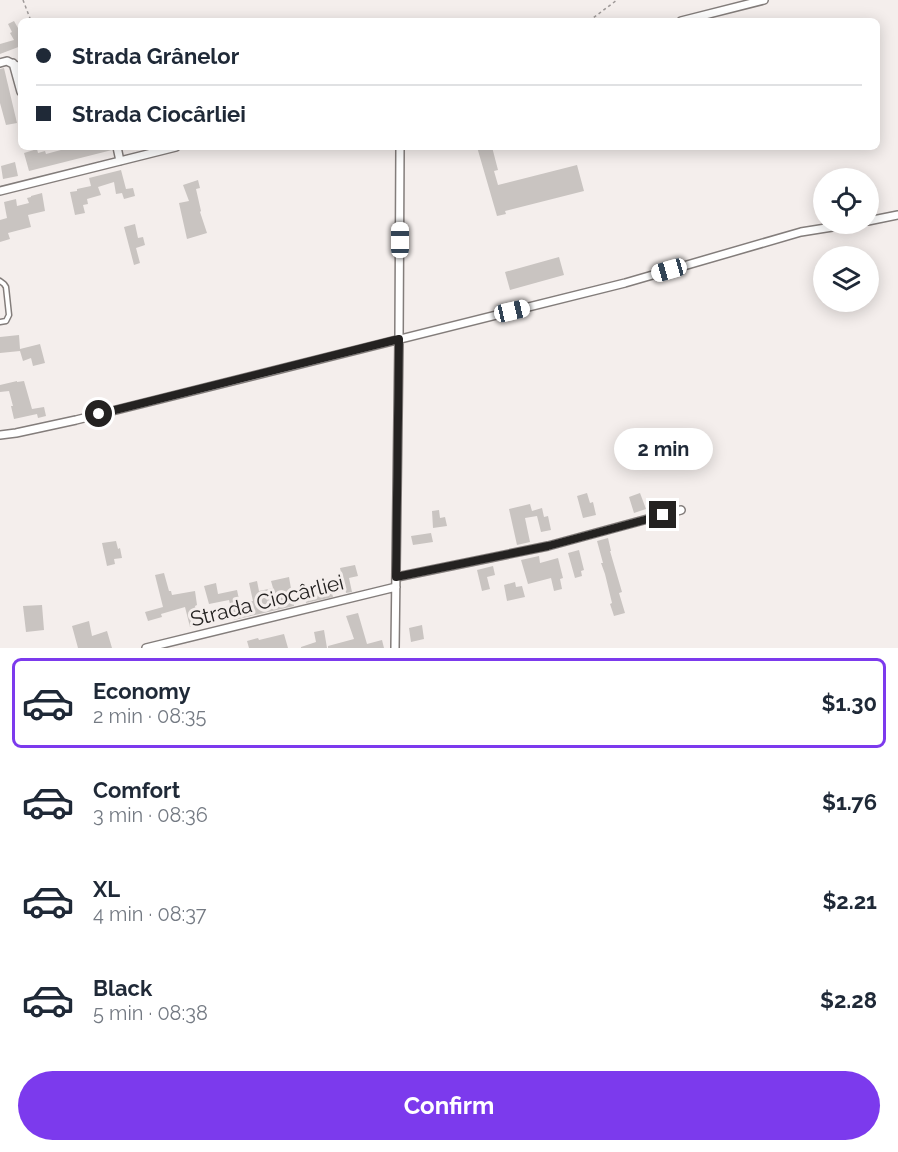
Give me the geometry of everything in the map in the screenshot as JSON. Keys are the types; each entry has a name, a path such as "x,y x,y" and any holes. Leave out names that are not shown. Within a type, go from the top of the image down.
{"street":[{"path":"693,18 764,0"},
{"path":"0,63 7,61 18,66"},
{"path":"13,63 18,81"},
{"path":"118,150 120,161"},
{"path":"0,191 165,150"},
{"path":"395,648 400,150"},
{"path":"879,218 898,215"},
{"path":"0,435 76,420 625,283 813,230"},
{"path":"396,577 548,546 681,510"},
{"name":"Strada Ciocârliei","path":"146,648 396,587"}],"lane":[{"path":"0,281 6,287 9,315 6,321 0,322"}],"path":[{"path":"23,0 30,18"},
{"path":"593,18 617,0"}],"building":[{"path":"14,21 18,28 18,47 0,54 0,44 14,40 8,24"},
{"path":"4,68 17,123 6,125 0,103 0,69"},
{"path":"37,150 38,153 45,151 46,154 61,150 112,150 29,171 24,153"},
{"path":"478,150 493,150 498,170 494,171 498,185 577,165 584,191 505,211 506,214 497,216"},
{"path":"15,162 18,176 3,179 1,166"},
{"path":"121,170 126,189 133,188 135,196 124,199 122,193 116,194 114,182 98,187 101,195 87,199 88,204 83,205 85,213 75,215 70,192 91,186 89,178"},
{"path":"198,180 200,188 196,189 207,233 187,239 179,203 189,201 183,185"},
{"path":"42,193 45,211 28,215 31,227 8,233 10,239 0,242 0,220 7,218 4,202 16,199 17,206 29,203 27,198"},
{"path":"135,224 138,238 143,237 145,245 136,248 140,263 134,265 124,227"},
{"path":"559,257 564,275 510,290 505,272"},
{"path":"19,335 20,349 40,344 45,363 33,366 31,358 23,361 20,351 0,353 0,337"},
{"path":"24,381 32,409 44,407 46,416 38,418 37,414 14,419 9,391 0,392 0,385"},
{"path":"587,493 590,503 593,502 596,515 583,518 577,496"},
{"path":"640,493 646,509 634,513 629,497"},
{"path":"530,504 532,511 542,508 544,517 548,516 551,530 541,532 537,516 525,518 530,542 517,545 509,509"},
{"path":"439,510 440,518 445,517 447,526 433,528 432,511"},
{"path":"431,533 433,542 413,545 411,536"},
{"path":"608,538 625,613 614,616 597,541"},
{"path":"116,541 122,558 114,559 115,564 107,566 102,543"},
{"path":"579,550 584,570 581,571 582,576 575,578 568,553"},
{"path":"539,556 540,563 558,558 563,578 560,579 562,589 554,591 551,578 528,584 521,560"},
{"path":"355,565 358,576 349,578 352,592 346,593 340,568"},
{"path":"493,566 495,575 487,577 490,589 482,591 477,570"},
{"path":"164,573 172,595 195,591 199,625 190,627 185,607 161,614 162,617 148,621 145,612 163,607 155,575"},
{"path":"289,577 294,606 234,620 229,600 209,604 204,586 216,583 218,594 237,590 240,604 253,601 249,583 257,581 259,591 273,588 271,581"},
{"path":"515,582 516,587 522,586 525,597 507,601 504,585"},
{"path":"330,585 333,597 306,603 303,589"},
{"path":"42,605 44,630 26,632 23,606"},
{"path":"358,613 367,644 382,640 384,648 328,648 328,646 354,639 346,616"},
{"path":"89,621 92,636 107,631 112,648 78,648 72,626"},
{"path":"422,625 424,639 411,642 409,628"},
{"path":"324,630 327,648 301,648 316,642 314,632"},
{"path":"284,634 288,648 249,648 247,641"}],"route":[{"path":"99,414 399,339 396,577 548,546 663,515"}]}
